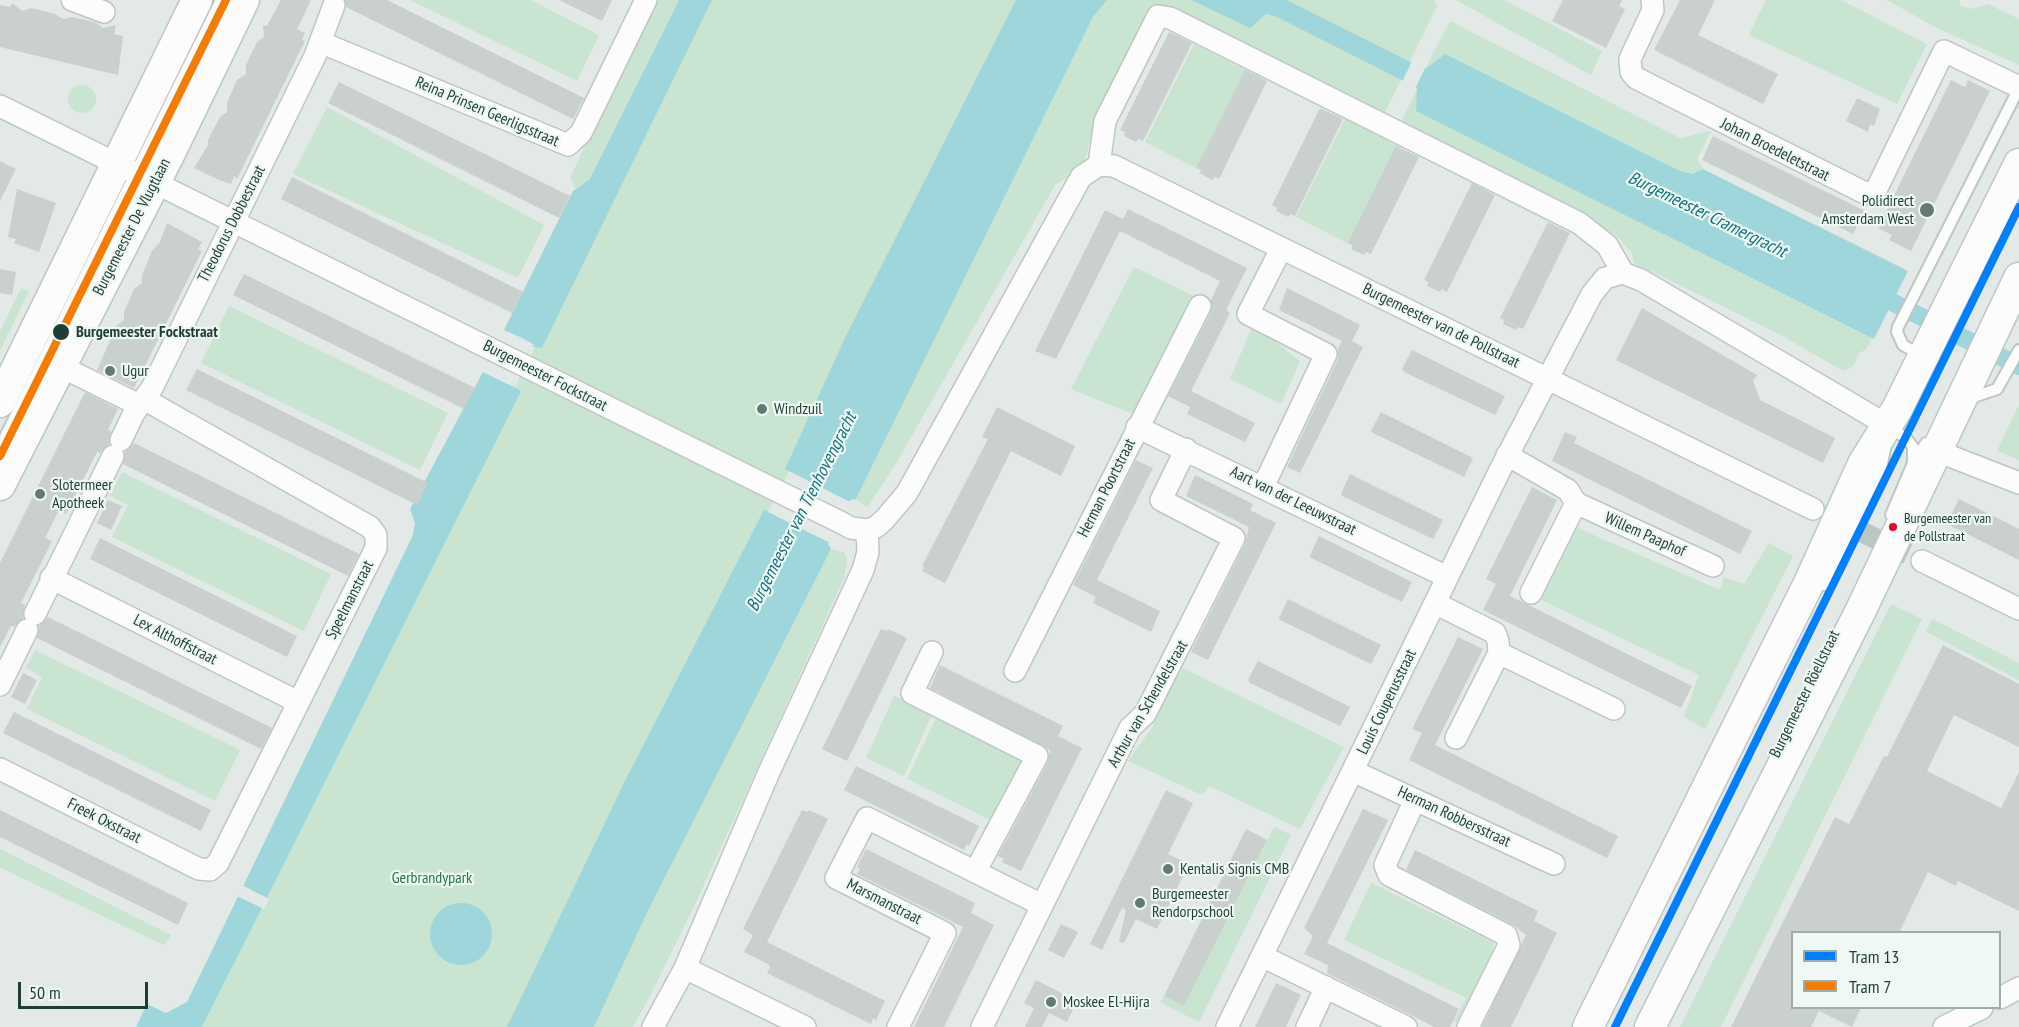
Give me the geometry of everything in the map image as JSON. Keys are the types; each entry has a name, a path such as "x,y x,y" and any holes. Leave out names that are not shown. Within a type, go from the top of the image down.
{"main road":[{"name":"Burgemeester De Vlugtlaan","path":"0,485 60,366 135,173 196,0"},
{"name":"Burgemeester De Vlugtlaan","path":"0,402 135,173 244,0"},
{"name":"Burgemeester Röellstraat","path":"1588,1027 1809,583 1863,464 1887,425 1927,350 2019,164"},
{"name":"Burgemeester Röellstraat","path":"1650,1027 1860,612 1929,443 1962,401 1975,365 2019,278"}],"street":[{"path":"72,0 104,12"},
{"name":"Reina Prinsen Geerligsstraat","path":"320,42 567,145 581,133 646,0"},
{"name":"Johan Broedeletstraat","path":"1652,0 1653,10 1630,59 1631,72 1636,78 1867,194 1871,194 1877,188 1944,51 2019,87"},
{"name":"Theodorus Dobbestraat","path":"0,685 51,578 244,201 320,42 334,4"},
{"path":"653,1027 685,968 769,771 863,570 868,552 867,530 876,527 884,520 907,493 1081,177 1099,165 1105,121 1158,16 1170,18 1579,223 1607,245 1623,273"},
{"name":"Burgemeester Fockstraat","path":"0,106 234,220 778,492 840,522 867,530"},
{"name":"Burgemeester van de Pollstraat","path":"1099,165 1114,166 1813,508"},
{"path":"1263,487 1326,354 1248,314 1281,249"},
{"path":"1549,378 1592,294 1605,278 1623,273 1641,280 1887,425"},
{"name":"Herman Poortstraat","path":"1015,671 1200,306"},
{"name":"Speelmanstraat","path":"60,366 142,402 370,527 376,535 376,548 218,863 210,870"},
{"name":"Louis Couperusstraat","path":"1227,1027 1507,455 1549,378"},
{"name":"Aart van der Leeuwstraat","path":"1137,427 1448,577"},
{"path":"1929,443 2019,483"},
{"name":"Arthur van Schendelstraat","path":"982,1027 1130,728 1145,714 1179,651 1234,538 1161,501 1186,449"},
{"name":"Willem Paaphof","path":"1507,455 1568,490 1576,504 1713,566"},
{"path":"1531,593 1576,504"},
{"path":"1922,561 2019,609"},
{"name":"Lex Althoffstraat","path":"51,578 298,702"},
{"path":"1434,603 1495,633 1498,653 1456,738"},
{"path":"932,652 912,693 1037,756 975,872"},
{"path":"1498,653 1614,709"},
{"name":"Freek Oxstraat","path":"0,769 199,868 210,870"},
{"name":"Herman Robbersstraat","path":"1353,771 1554,864"},
{"path":"1415,800 1385,865 1389,875 1506,934 1509,945 1468,1027"},
{"name":"Marsmanstraat","path":"898,1027 945,933 836,878 867,818 1042,905"},
{"path":"1262,956 1406,1027"},
{"path":"685,968 763,1018 805,1027"},
{"path":"1307,1027 1326,987"},
{"path":"2001,997 2019,988"},
{"path":"1948,1026 1980,1009"}],"lane":[{"name":"Burgemeester De Vlugtlaan","path":"0,447 221,0"},
{"path":"1927,350 1903,345 1897,332 1898,327 2019,87"},
{"path":"1962,401 1997,388 2019,351"},
{"name":"Burgemeester Röellstraat","path":"1887,524 1929,443 1975,365"},
{"path":"1887,425 1906,438 1913,447 1929,443"},
{"name":"Burgemeester Röellstraat","path":"1633,963 1880,473 1885,457 1887,425"},
{"name":"Burgemeester Röellstraat","path":"1640,1027 1797,710"}],"green space":[{"path":"410,0 531,0 599,35 577,81"},
{"path":"654,0 679,0 590,179 575,188 570,178"},
{"name":"Gerbrandypark","path":"702,0 1032,0 523,1027 192,1027 532,353"},
{"path":"1107,0 1191,0 1249,27 1266,14 1277,17 1401,80 1382,118 1153,6 1094,125 1083,167 1055,185 898,460 867,508 856,499 1093,17"},
{"path":"1287,0 1434,0 1437,6 1410,61"},
{"path":"1456,0 1504,0 1602,51 1591,75"},
{"path":"1766,0 1841,0 1927,44 1897,104 1749,35"},
{"path":"1887,0 1959,0 1961,6 1970,9 1988,4 2019,19 2019,65 1937,28"},
{"path":"1450,21 1680,138 1711,131 1697,159 1703,169 1692,174 1678,170 1445,54 1425,69"},
{"path":"1194,44 1247,71 1198,169 1145,142"},
{"path":"82,85 92,89 96,99 92,109 82,113 72,109 68,99 72,89"},
{"path":"1417,89 1417,111 1872,338 1866,350 1860,352 1853,366 1843,371 1779,334 1634,263 1632,253 1616,235 1399,126"},
{"path":"327,107 544,225 518,278 293,174"},
{"path":"1345,119 1400,147 1351,245 1296,217"},
{"path":"1134,267 1194,296 1136,415 1071,389"},
{"path":"21,288 29,291 0,351 0,331"},
{"path":"229,306 448,413 420,470 201,363"},
{"path":"1253,325 1300,361 1281,404 1230,379"},
{"path":"2019,404 2019,460 1997,451"},
{"path":"122,472 331,574 304,631 112,537 128,505 110,496"},
{"path":"1573,526 1720,590 1724,577 1744,584 1769,543 1793,556 1705,729 1684,717 1699,675 1537,598"},
{"path":"831,549 844,552 847,560 844,578 697,900 652,992 633,1027 594,1027 645,917"},
{"path":"1891,604 1922,619 1721,1027 1680,1027"},
{"path":"1932,619 2019,663 2019,680 1926,632"},
{"path":"35,650 240,750 215,801 27,709 42,677 26,668"},
{"path":"1183,668 1344,747 1300,829 1209,786 1202,795 1128,761 1154,725 1152,715"},
{"path":"894,696 933,713 904,776 866,758"},
{"path":"937,716 1022,759 992,821 907,779"},
{"path":"1274,827 1291,835 1199,1022 1160,1002 1164,996 1184,1006"},
{"path":"0,849 171,935 164,945 0,867"},
{"path":"1371,883 1492,942 1494,952 1460,1025 1454,1021 1466,998 1344,940"}],"water":[{"path":"679,0 712,0 542,348 531,346 513,383 514,387 521,391 202,1027 136,1027 147,1004 166,1013 187,1002 413,535 415,523 410,509 483,372 499,380 504,378 522,342 520,337 504,330 573,191 590,179"},
{"name":"Burgemeester van Tienhovengracht","path":"1016,0 1107,0 1093,17 856,499 850,500 828,544 831,549 645,917 594,1027 507,1027 625,781 764,510 769,512 789,472 785,469 845,338"},
{"path":"1191,0 1287,0 1425,69 1445,54 1678,170 1692,174 1703,169 1908,271 1874,339 1416,111 1417,88 1277,17 1266,14 1250,28"},
{"path":"461,903 473,905 483,912 490,922 492,934 490,946 483,956 473,963 461,965 449,963 439,956 432,946 430,934 432,922 439,912 449,905"}],"pier":[{"path":"1413,59 1427,64 1415,89 1402,82"},
{"path":"520,337 535,345 531,346 513,383 514,387 499,380 504,378 521,343"},
{"path":"789,471 850,502 830,543 768,512"},
{"path":"240,884 269,899 264,909 235,895"}],"building":[{"path":"281,0 311,0 297,29 305,33 302,40 305,41 237,179 234,176 231,184 194,168 208,145 208,140 220,117 227,112 227,103 237,80 246,74 246,65 257,42 264,37 263,26 267,26"},
{"path":"345,0 387,0 584,98 573,119 346,7"},
{"path":"559,0 612,0 602,21"},
{"path":"1563,0 1622,0 1619,6 1625,9 1606,48 1552,21"},
{"path":"1680,0 1715,0 1698,35 1778,74 1763,104 1654,50"},
{"path":"12,3 22,11 31,8 55,14 63,19 72,17 95,22 103,28 116,25 114,34 123,36 118,75 0,47 0,5 11,7"},
{"path":"1169,32 1192,43 1143,141 1138,139 1136,142 1124,136 1125,132 1120,130"},
{"path":"1245,70 1267,81 1219,179 1215,177 1212,180 1196,168"},
{"path":"1951,80 1965,87 1968,80 1990,91 1911,251 1889,240 1892,235 1878,228"},
{"path":"339,82 570,196 559,218 328,103"},
{"path":"1857,98 1880,109 1874,126 1870,124 1868,132 1846,121"},
{"path":"1320,108 1343,119 1295,216 1291,214 1288,217 1276,211 1277,208 1272,205"},
{"path":"1713,136 1865,211 1853,234 1702,160"},
{"path":"1396,146 1419,157 1371,254 1366,252 1364,255 1351,249 1353,245 1348,243"},
{"path":"0,161 16,169 0,201"},
{"path":"292,177 523,292 512,313 281,199"},
{"path":"1472,183 1495,195 1447,292 1442,289 1440,292 1427,286 1428,282 1424,280"},
{"path":"17,189 56,203 39,252 14,243 16,239 8,237"},
{"path":"1128,209 1247,268 1226,310 1230,313 1191,391 1255,423 1245,442 1187,414 1190,407 1168,396 1211,312 1211,300 1220,281 1120,231 1056,359 1035,351 1105,210 1123,219"},
{"path":"1548,222 1570,233 1523,329 1518,327 1516,330 1503,324 1504,320 1500,318"},
{"path":"167,223 202,242 198,249 202,251 134,388 97,370 117,325 124,320 124,312 134,289 142,283 142,275 152,251 160,242"},
{"path":"0,269 16,272 12,295 0,293"},
{"path":"244,274 475,388 464,409 233,295"},
{"path":"1287,288 1360,325 1352,341 1363,347 1300,473 1287,467 1338,359 1338,349 1342,341 1279,310"},
{"path":"1642,308 1757,375 1753,381 1760,400 1835,438 1823,463 1616,360"},
{"path":"1412,350 1505,396 1495,415 1404,372 1402,369"},
{"path":"197,369 428,483 417,505 186,390"},
{"path":"85,392 118,409 108,430 111,431 109,444 100,453 97,452 66,514 59,510 45,538 52,541 21,603 25,605 23,618 14,627 11,626 0,647 0,563"},
{"path":"997,407 1075,446 1061,476 1011,451 945,583 922,571 924,567 922,566 988,439 982,437"},
{"path":"1381,412 1473,458 1464,477 1373,433 1371,431"},
{"path":"1565,432 1577,437 1574,443 1752,531 1740,554 1552,461"},
{"path":"134,443 359,554 348,576 123,464 125,452"},
{"path":"1136,460 1153,468 1097,580 1160,611 1151,632 1093,603 1096,597 1073,585"},
{"path":"1350,474 1443,520 1433,539 1342,496"},
{"path":"1195,475 1253,504 1250,510 1276,523 1208,660 1191,652 1245,544 1249,527 1186,496"},
{"path":"1532,487 1557,500 1510,596 1692,686 1681,708 1483,610 1496,584 1486,579"},
{"path":"1959,499 2019,529 2019,560 1947,524"},
{"path":"108,500 122,506 111,530 97,523"},
{"path":"1319,536 1412,582 1402,602 1311,558"},
{"path":"100,538 297,636 287,657 90,559"},
{"path":"1288,599 1381,645 1371,664 1280,620"},
{"path":"48,617 272,728 261,749 37,638 39,626"},
{"path":"881,629 887,631 888,629 907,638 847,761 822,749"},
{"path":"1458,637 1483,649 1435,745 1618,836 1607,858 1409,760 1422,733 1412,729"},
{"path":"1943,645 2019,684 2019,747 1954,715 1927,771 2001,808 2019,772 2019,911 1958,881 1956,886 1928,872 1900,931 1791,931 1791,1009 1861,1009 1852,1027 1819,1011 1811,1027 1731,1027 1835,817 1849,824 1884,756 1887,757"},
{"path":"1258,661 1350,707 1340,726 1250,683 1248,680"},
{"path":"940,665 1063,726 1058,736 1082,748 1021,871 1002,862 1004,859 998,856 1048,762 1050,750 930,688"},
{"path":"23,673 37,680 25,704 11,697"},
{"path":"14,712 211,810 201,831 3,733"},
{"path":"856,766 979,826 969,846 967,844 964,850 844,790"},
{"path":"1166,790 1193,803 1168,854 1189,864 1157,929 1136,919 1124,943 1119,942 1126,910 1122,908 1102,950 1090,944"},
{"path":"1363,809 1388,820 1327,943 1459,1009 1450,1027 1435,1027 1342,981 1327,973 1328,965 1304,954 1313,936 1304,928"},
{"path":"0,810 188,903 178,925 0,837"},
{"path":"802,810 808,812 809,810 828,819 767,942 885,1001 876,1020 873,1018 871,1024 767,973 770,967 768,964 744,952 753,935 743,929"},
{"path":"1246,829 1267,840 1184,1006 1164,996"},
{"path":"866,849 975,903 971,913 994,925 944,1027 914,1027 963,927 857,874 860,869 857,867"},
{"path":"1415,850 1538,911 1534,921 1557,933 1511,1027 1482,1027 1526,935 1512,924 1406,870"},
{"path":"1061,924 1078,932 1064,958 1048,950"},
{"name":"Moskee El-Hijra","path":"1036,980 1077,1001 1067,1022 1049,1013 1042,1027 1025,1027 1034,1008 1024,1003"},
{"path":"1276,983 1301,995 1286,1027 1255,1027"}],"waterway":[{"name":"Burgemeester Cramergracht","path":"1872,292 2019,366"}],"tunnel":[{"path":"1833,518 1922,561"}],"tram line":[{"name":"7","path":"0,456 226,0"},
{"name":"13","path":"1615,1027 2019,207"}],"place":[{"name":"Polidirect Amsterdam West","path":"1927,210"},
{"name":"Burgemeester Fockstraat","path":"61,332"},
{"name":"Ugur","path":"110,371"},
{"name":"Windzuil","path":"762,409"},
{"name":"Slotermeer Apotheek","path":"40,494"},
{"name":"Burgemeester van de Pollstraat","path":"1893,527"},
{"name":"Kentalis Signis CMB","path":"1168,869"},
{"name":"Burgemeester Rendorpschool","path":"1140,903"},
{"name":"Moskee El-Hijra","path":"1051,1002"}]}
